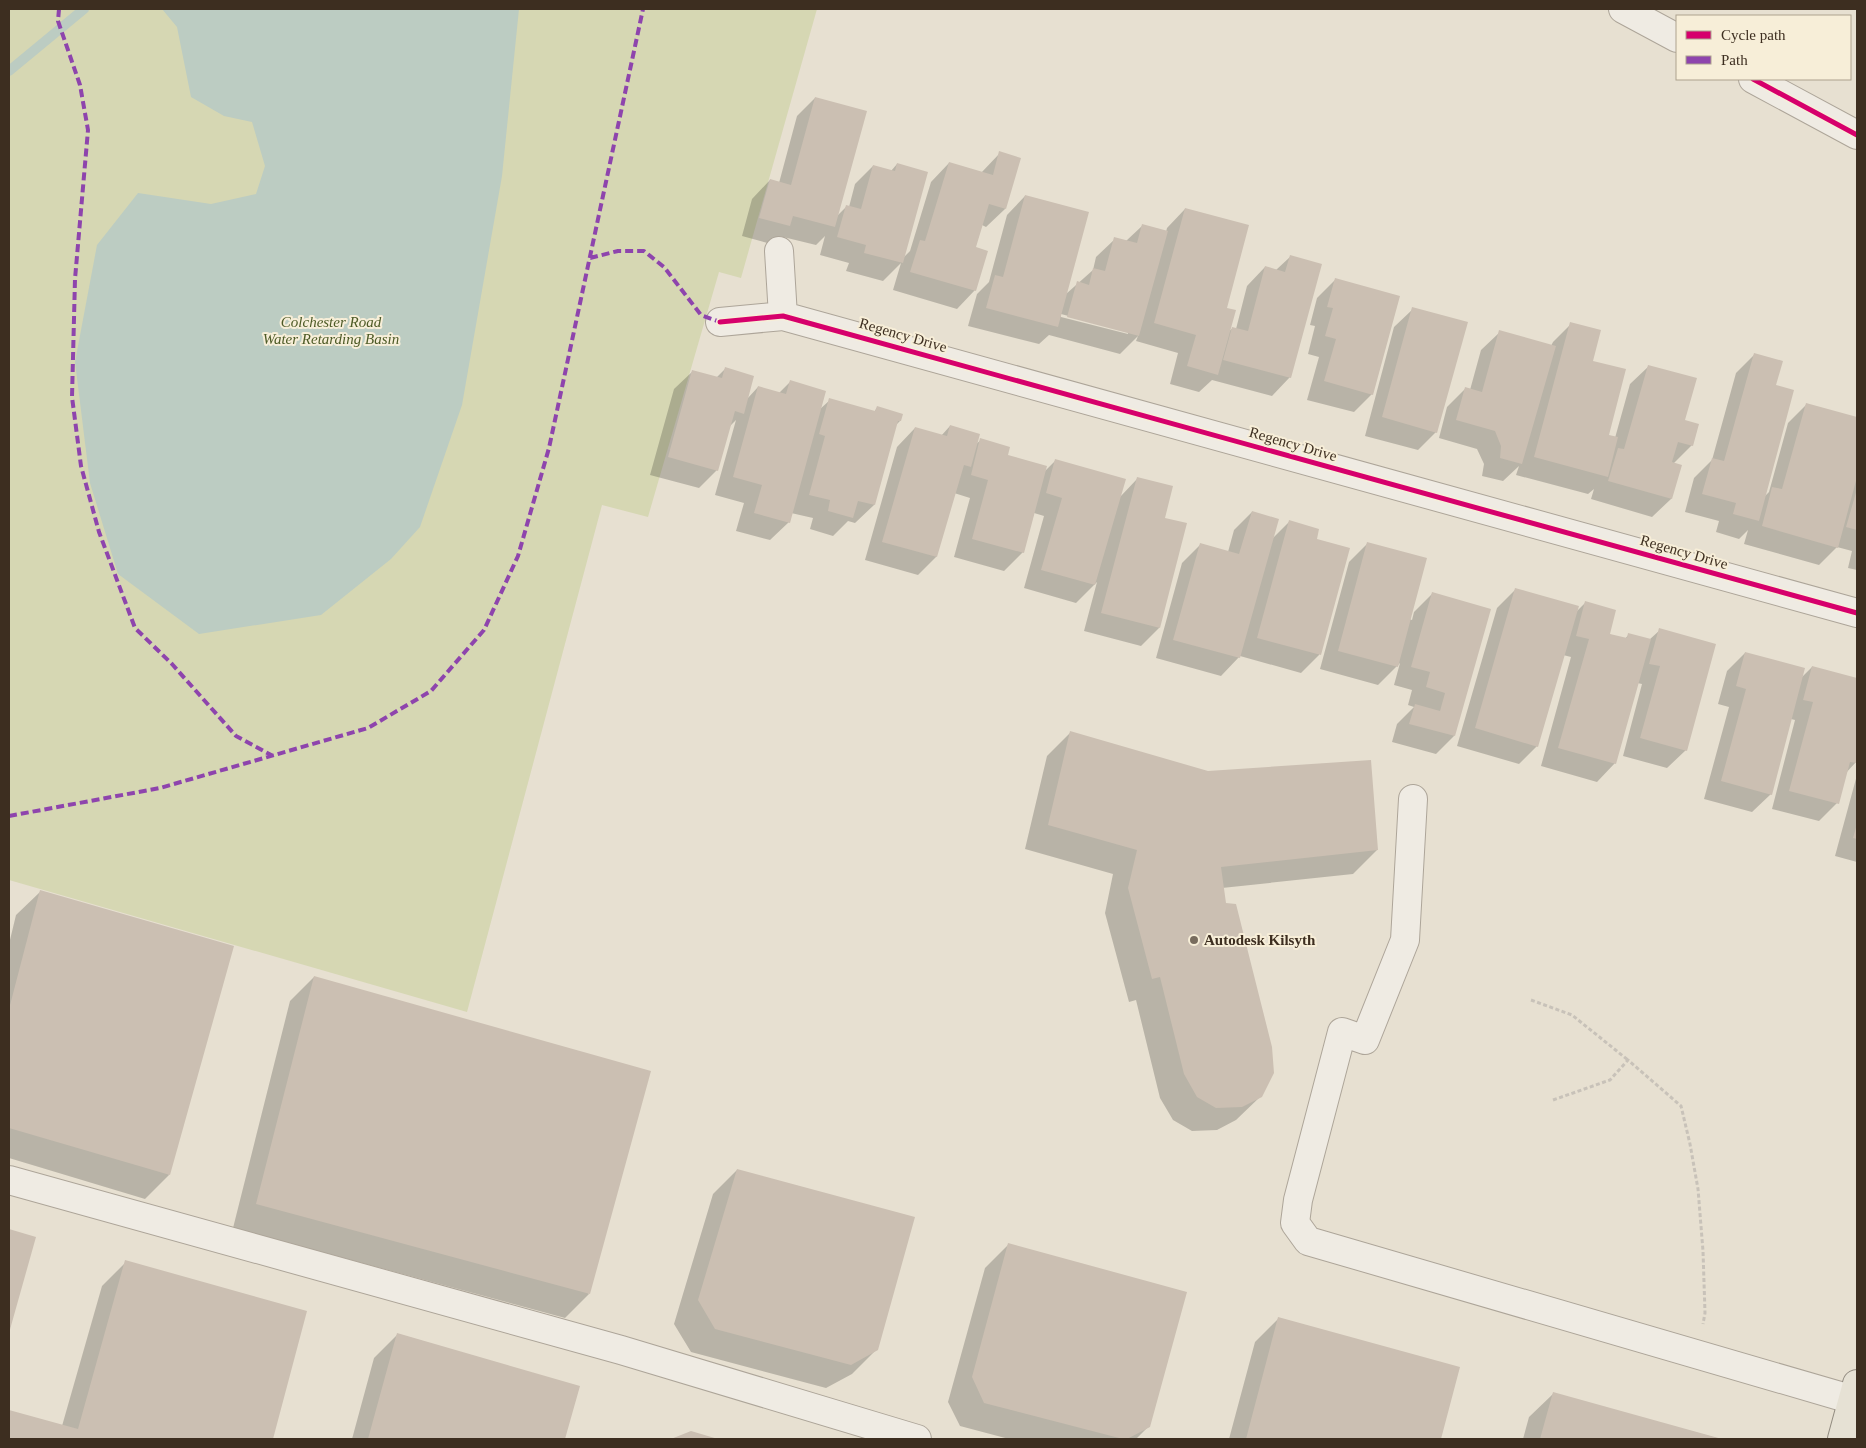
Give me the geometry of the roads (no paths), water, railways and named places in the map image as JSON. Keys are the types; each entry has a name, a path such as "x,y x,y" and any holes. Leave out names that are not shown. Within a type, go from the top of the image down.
{"main road":[{"path":"1842,1439 1856,1395"}],"street":[{"path":"1623,9 1676,37"},
{"path":"1755,80 1857,135"},
{"path":"779,251 783,316"},
{"name":"Regency Drive","path":"720,322 783,316 1857,613"},
{"path":"1413,799 1405,940 1365,1040 1342,1032 1298,1200 1295,1223 1308,1241 1697,1354 1856,1395"},
{"path":"9,1180 621,1350 917,1439"}],"waterway":[{"path":"9,71 84,9"}],"place":[{"name":"Autodesk Kilsyth","path":"1194,940"}],"park label":[{"name":"Colchester Road Water Retarding Basin","path":"331,330"}]}
